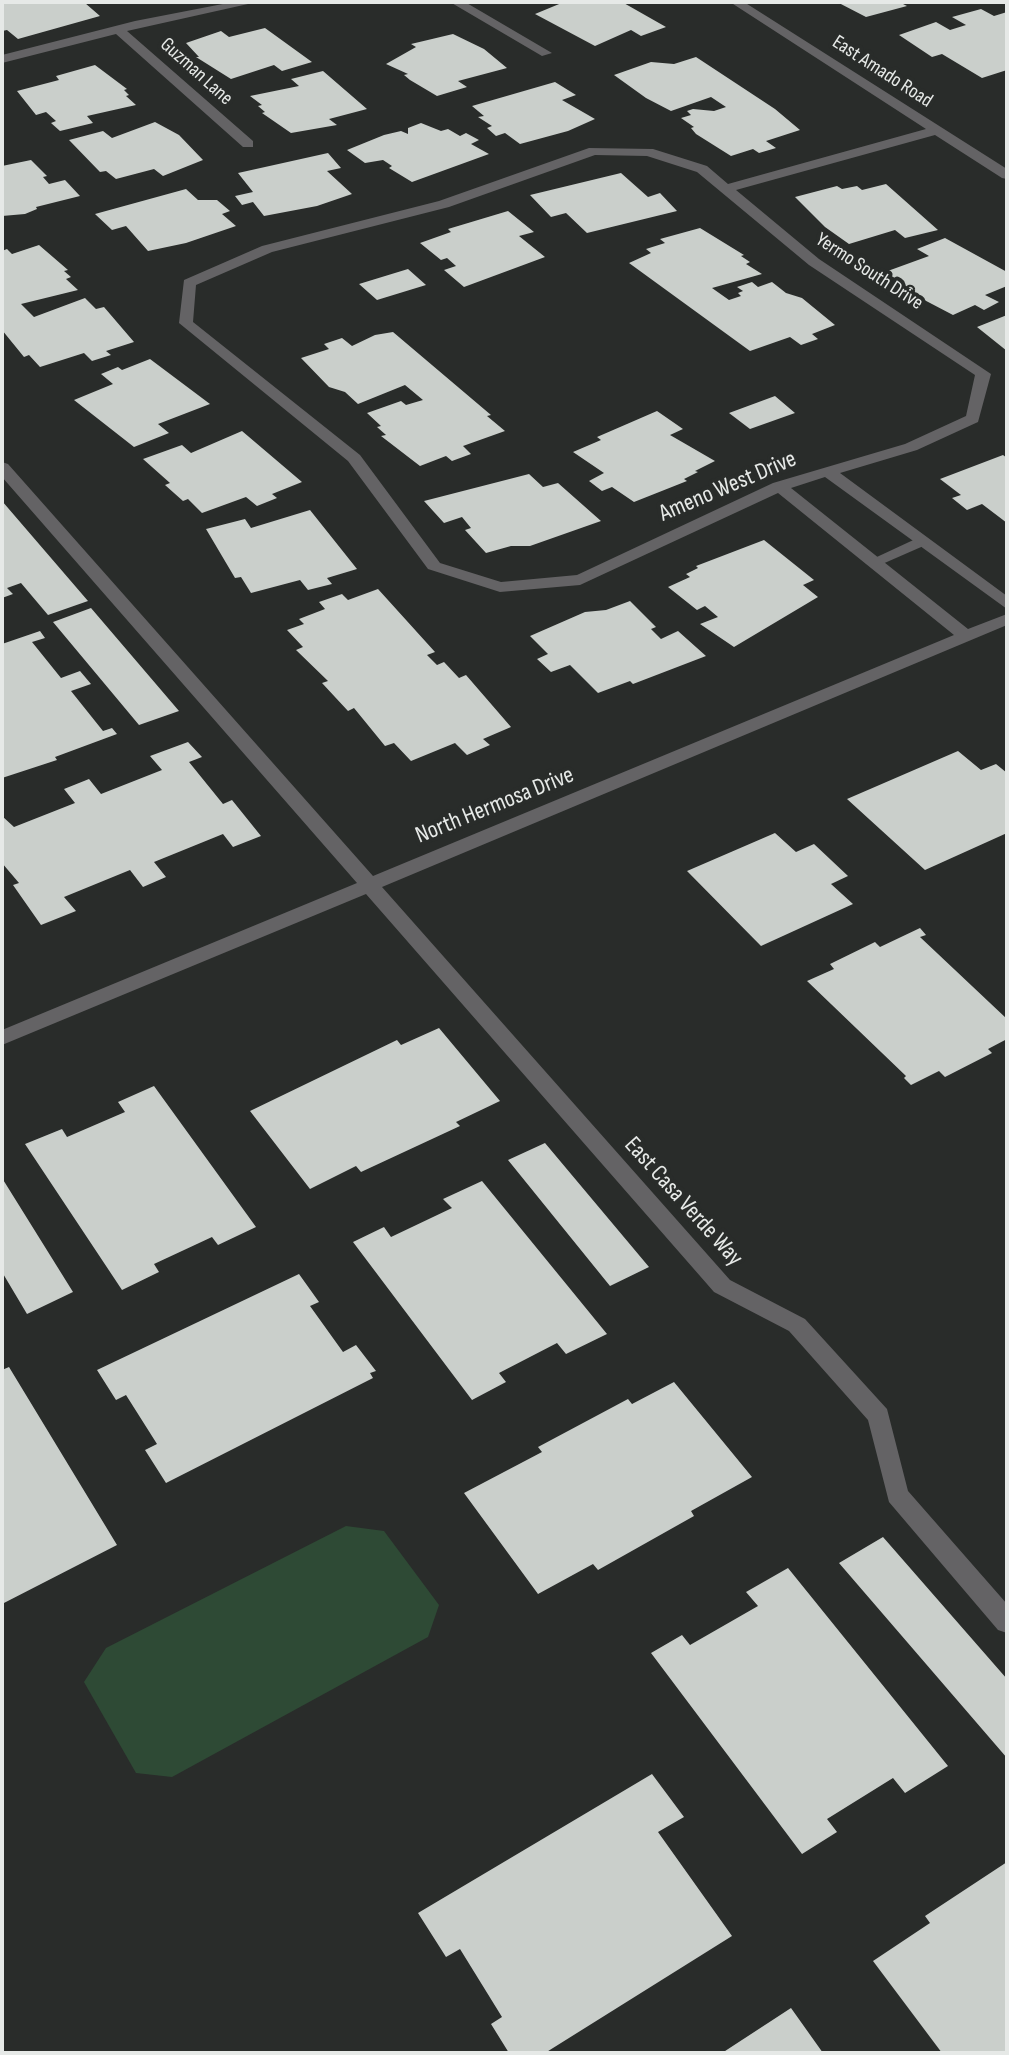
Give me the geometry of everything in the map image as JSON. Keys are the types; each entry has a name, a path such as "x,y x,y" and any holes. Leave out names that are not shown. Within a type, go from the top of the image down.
{"street":[{"path":"2,59 118,29 251,2"},
{"path":"456,2 546,53"},
{"name":"East Amado Road","path":"736,2 1007,175"},
{"name":"Guzman Lane","path":"118,29 248,144"},
{"path":"726,189 936,130"},
{"name":"Yermo South Drive","path":"500,587 434,566 354,458 186,323 189,283 267,249 444,204 594,151 648,152 702,169 814,262 983,374 973,419"},
{"name":"Ameno West Drive","path":"500,587 580,580 779,486 911,447 973,419"},
{"name":"East Casa Verde Way","path":"2,467 366,885 722,1286 797,1325 879,1416 897,1495 1007,1622"},
{"path":"828,472 1007,604"},
{"path":"779,486 968,637"},
{"path":"874,562 922,541"},
{"name":"North Hermosa Drive","path":"2,1038 1007,619"}],"green space":[{"path":"346,1526 384,1531 439,1605 428,1637 172,1777 136,1773 84,1682 106,1648"}],"building":[{"path":"2,2 85,3 100,16 18,39 7,30 2,31"},
{"path":"564,2 622,2 666,27 641,36 631,30 595,46 535,14"},
{"path":"837,2 899,2 907,6 866,17"},
{"path":"981,9 994,16 1007,12 1007,70 982,78 942,54 932,57 899,35 936,22 950,30 966,25 952,17"},
{"path":"265,28 312,62 282,71 274,65 231,79 196,57 199,57 186,43 221,31 229,37"},
{"path":"453,34 484,49 507,68 458,81 467,87 437,96 404,75 408,74 386,64 416,47 411,44"},
{"path":"696,57 775,109 800,130 766,141 776,148 759,153 753,149 731,156 696,134 691,128 694,127 681,118 691,115 687,111 693,109 714,111 726,107 711,97 671,111 614,75 651,62 674,64"},
{"path":"95,65 127,89 124,90 129,95 126,96 136,105 87,116 93,123 60,131 51,123 56,121 46,112 36,115 17,91 59,80 56,76"},
{"path":"323,71 367,109 329,119 337,125 291,133 262,113 265,112 258,106 262,105 250,96 299,86 291,79"},
{"path":"555,82 576,95 562,100 595,119 568,131 520,144 505,133 496,136 487,128 492,126 478,117 484,116 472,106"},
{"path":"155,122 179,135 203,160 163,176 154,169 116,179 106,171 100,172 69,140 103,131 112,138"},
{"path":"421,123 441,131 448,129 460,136 466,133 479,140 471,144 489,154 412,182 389,168 392,166 383,160 365,163 347,150 384,135 401,131 408,134 408,128"},
{"path":"328,153 341,168 327,171 352,194 317,206 264,216 253,202 242,205 235,196 253,192 238,173"},
{"path":"31,160 47,176 43,177 49,184 65,180 80,196 36,207 25,214 2,216 2,166"},
{"path":"621,173 648,197 660,193 677,211 587,233 566,213 551,217 530,195"},
{"path":"886,184 938,230 905,238 895,230 849,244 825,227 795,197 837,186 842,189 857,186 862,190"},
{"path":"186,189 198,200 217,200 230,211 222,214 236,226 186,243 148,251 126,226 112,230 95,214"},
{"path":"508,211 534,232 519,236 545,257 464,287 444,270 456,266 447,258 441,260 420,243 451,232 448,229"},
{"path":"700,228 744,255 741,256 750,262 746,264 762,274 712,288 729,300 741,296 738,293 743,291 737,287 752,282 758,287 772,282 786,293 802,298 835,325 812,334 818,339 801,345 790,337 750,351 629,263 651,253 646,249 665,243 660,239"},
{"path":"945,238 1007,272 1007,286 985,295 999,302 984,310 975,305 953,315 909,292 899,284 903,283 885,272 929,256 917,249"},
{"path":"39,245 68,270 64,271 71,277 66,279 78,290 21,304 34,317 85,298 96,309 104,307 134,342 106,351 111,355 92,361 84,353 40,367 29,355 24,357 2,330 2,251 7,249 12,254"},
{"path":"408,269 426,285 377,300 359,284"},
{"path":"1007,315 1007,351 977,327"},
{"path":"393,332 491,415 487,416 505,431 463,446 471,454 452,461 446,456 420,466 381,436 386,435 377,427 381,426 367,413 401,401 406,405 423,400 405,385 358,404 345,392 329,387 301,358 329,349 324,344 342,338 352,346 375,335"},
{"path":"150,359 210,404 158,424 169,433 134,447 74,400 113,384 101,374"},
{"path":"775,396 795,413 750,429 729,413"},
{"path":"657,411 683,429 670,435 715,461 684,479 687,481 634,502 612,487 602,491 589,481 604,473 573,452 601,440 597,437"},
{"path":"242,431 302,482 272,494 277,498 257,506 246,497 202,513 188,499 183,501 165,485 170,483 143,459 182,445 191,453"},
{"path":"1003,455 1007,458 1007,523 982,504 967,510 952,498 961,495 940,479"},
{"path":"529,474 543,487 558,483 601,521 530,546 511,546 486,553 465,530 471,528 462,517 444,523 424,501"},
{"path":"2,501 88,601 48,615 21,583 7,588 13,594 2,598"},
{"path":"310,510 357,569 327,578 332,584 308,590 300,580 251,593 241,577 235,578 206,529 245,519 251,528"},
{"path":"764,540 814,580 803,585 818,597 734,647 700,624 718,617 705,606 697,610 668,587 690,577 686,574 698,568 696,566"},
{"path":"378,589 435,652 427,655 437,665 444,662 459,678 466,675 511,727 483,739 490,745 467,755 455,743 411,761 394,743 385,746 354,708 348,711 322,683 328,681 296,650 303,647 287,630 304,624 299,619 325,609 319,602 342,594 348,600"},
{"path":"630,601 656,627 651,629 661,639 678,631 706,656 633,684 630,681 598,693 570,665 551,672 537,659 548,654 530,636 585,612 606,610"},
{"path":"91,608 179,711 139,725 53,622"},
{"path":"40,631 45,638 32,642 61,678 80,671 91,684 71,691 103,731 112,728 117,734 55,757 57,760 2,778 2,644"},
{"path":"188,742 202,757 189,762 223,804 232,800 261,836 233,847 223,834 154,862 166,877 143,887 130,870 64,897 76,911 41,925 13,885 19,883 2,863 2,816 14,827 75,803 64,789 89,779 101,794 162,770 150,756"},
{"path":"958,751 981,770 996,764 1007,773 1007,833 925,870 847,799"},
{"path":"775,833 796,852 814,844 848,876 831,884 853,904 761,946 687,871"},
{"path":"920,928 926,935 920,937 1007,1019 1007,1039 988,1049 992,1053 945,1077 939,1071 911,1085 904,1078 906,1076 807,981 834,969 830,964 875,942 880,947"},
{"path":"439,1028 500,1101 456,1122 460,1126 361,1172 356,1166 310,1189 250,1111 397,1040 401,1045"},
{"path":"154,1086 256,1227 218,1245 212,1237 154,1264 159,1272 122,1290 25,1144 62,1129 67,1137 125,1112 118,1102"},
{"path":"545,1143 649,1267 610,1286 508,1160"},
{"path":"2,1178 73,1292 27,1314 2,1272"},
{"path":"482,1181 607,1334 566,1354 557,1343 499,1373 506,1382 472,1400 353,1242 384,1227 391,1237 452,1208 443,1199"},
{"path":"299,1274 319,1302 310,1306 343,1352 356,1345 376,1371 370,1373 373,1378 166,1483 145,1450 157,1444 126,1395 116,1400 97,1370"},
{"path":"9,1367 117,1545 2,1604 2,1370"},
{"path":"674,1382 752,1477 691,1511 694,1516 598,1570 593,1564 538,1594 464,1493 542,1452 538,1447 628,1399 632,1404"},
{"path":"883,1537 1007,1679 1007,1758 839,1563"},
{"path":"788,1568 948,1766 905,1793 893,1778 827,1819 837,1832 802,1854 651,1653 682,1635 690,1645 758,1606 746,1592"},
{"path":"652,1774 684,1817 658,1832 732,1936 545,2053 509,2053 491,2024 502,2017 460,1949 446,1957 418,1913"},
{"path":"1007,1862 1007,2053 942,2053 873,1961 930,1923 925,1916"},
{"path":"791,2008 823,2053 722,2053"}]}
